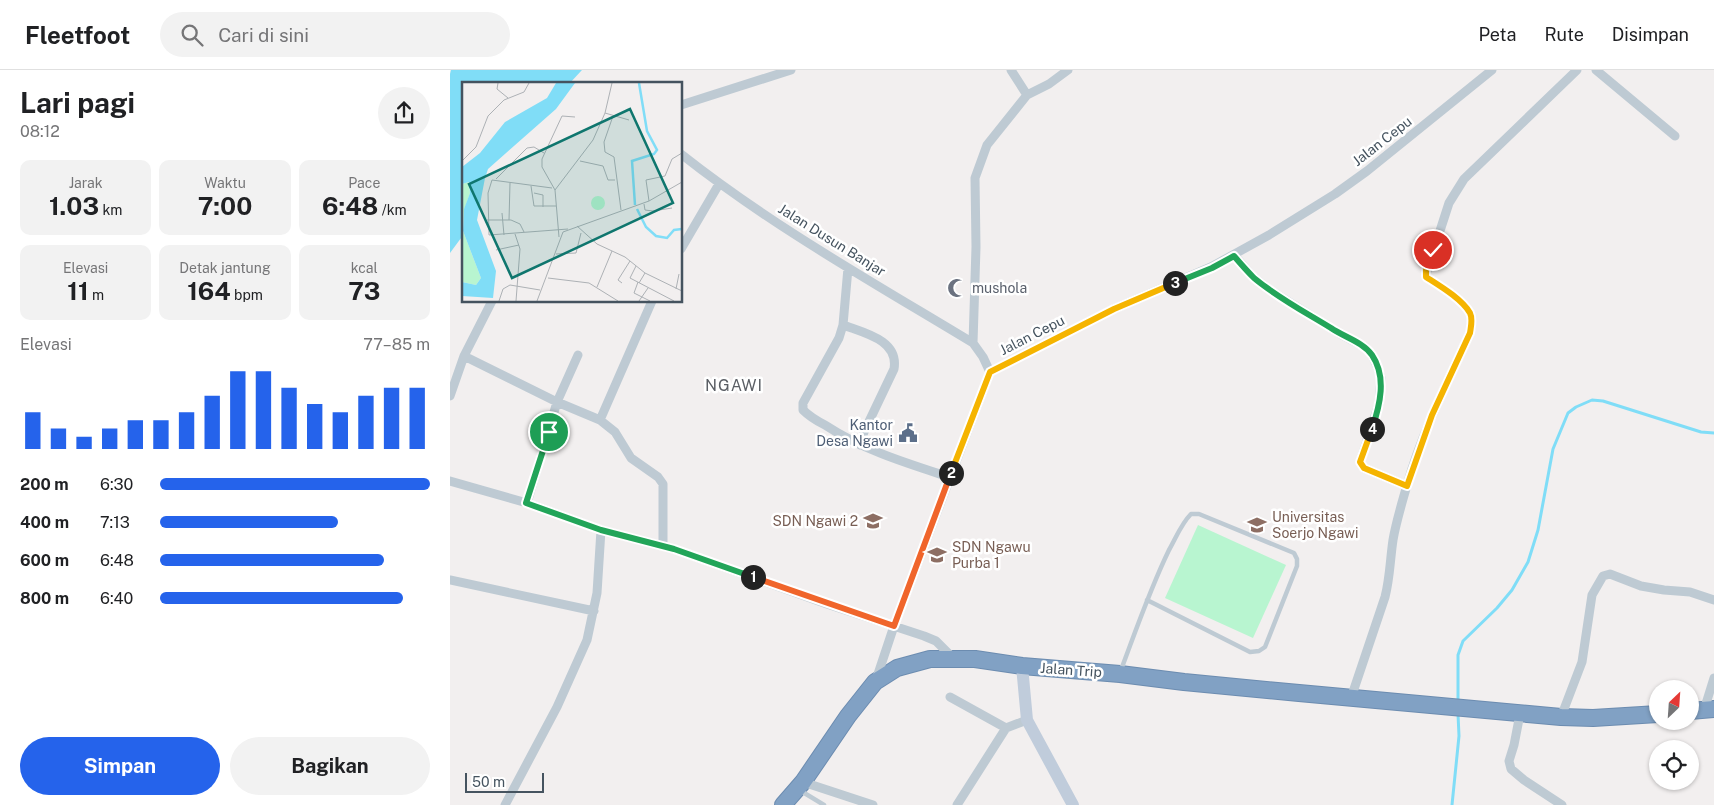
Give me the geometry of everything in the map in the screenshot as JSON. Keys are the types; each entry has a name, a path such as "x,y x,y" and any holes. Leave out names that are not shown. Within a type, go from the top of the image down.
{"highway":[{"name":"Jalan Trip","path":"783,805 800,785 848,716 875,682 897,668 930,659 975,659 1022,666 1520,714 1610,718 1649,715"}],"main road":[{"path":"1022,666 1027,720 1073,805"}],"street":[{"path":"682,105 791,70"},
{"path":"1011,70 1027,95"},
{"path":"990,372 983,357 973,343 976,248 975,178 987,145 1027,95 1048,84 1068,70"},
{"name":"Jalan Cepu","path":"875,682 949,477 990,372 1114,309 1212,268 1234,256 1335,194 1368,171 1492,70"},
{"path":"1350,698 1387,589 1393,541 1407,486 1432,415 1470,333 1472,323 1470,314 1454,296 1426,277 1449,203 1464,179 1577,70"},
{"path":"1596,70 1675,136"},
{"name":"Jalan Dusun Banjar","path":"682,155 719,184 848,268 973,343"},
{"path":"682,247 719,184"},
{"path":"1234,256 1253,277 1270,290 1342,335 1365,347 1372,356 1381,378 1379,404 1360,462 1364,468 1407,486"},
{"path":"848,268 844,326 803,403 802,410 840,435 860,445 898,461 949,477"},
{"path":"450,396 464,356 491,302"},
{"path":"600,420 652,302"},
{"path":"844,326 878,338 892,351 896,361 860,445"},
{"path":"526,503 557,402 578,355"},
{"path":"464,356 557,402 600,420 615,432 635,462 661,480 663,494 663,546"},
{"path":"450,481 526,503 601,530 663,546 894,626 936,641 953,658"},
{"path":"505,805 568,682 587,640 597,593 601,530"},
{"path":"1561,717 1582,662 1592,595 1605,574 1610,574 1641,586 1690,592 1714,600"},
{"path":"450,580 594,611"},
{"path":"1703,710 1714,678"},
{"path":"950,697 1006,728"},
{"path":"1520,714 1509,761 1512,769 1524,780 1562,805"},
{"path":"956,805 1006,728 1027,720"},
{"path":"800,785 873,805"}],"lane":[{"path":"1120,674 1147,600 1162,564 1184,521 1191,514 1199,514 1294,553 1297,559 1297,566 1286,597 1265,647 1259,652 1250,652 1147,600"},
{"path":"800,785 824,805"}],"green space":[{"path":"1198,525 1286,565 1253,638 1165,598"}],"water":[{"path":"451,70 582,70 571,82 462,82 462,237 450,253"}],"waterway":[{"path":"1458,702 1458,655 1463,641 1497,608 1512,590 1528,562 1538,530 1553,449 1568,413 1592,400 1603,401 1701,432 1714,433"},
{"path":"1452,805 1459,736 1458,714"}],"place":[{"name":"mushola","path":"957,288"},
{"name":"Kantor Desa Ngawi","path":"908,433"},
{"name":"SDN Ngawi 2","path":"873,521"},
{"name":"Universitas Soerjo Ngawi","path":"1257,525"},
{"name":"SDN Ngawu Purba 1","path":"937,555"}],"district":[{"name":"NGAWI","path":"734,385"}],"route":[{"path":"549,432 526,503 601,530 674,549 894,626 990,372 1114,309 1212,268 1234,256 1253,277 1270,290 1342,335 1365,347 1372,356 1381,378 1381,390 1376,418 1360,462 1361,466 1407,486 1417,453 1432,415 1470,333 1472,323 1470,314 1454,296 1426,277 1426,270 1433,250"}]}
